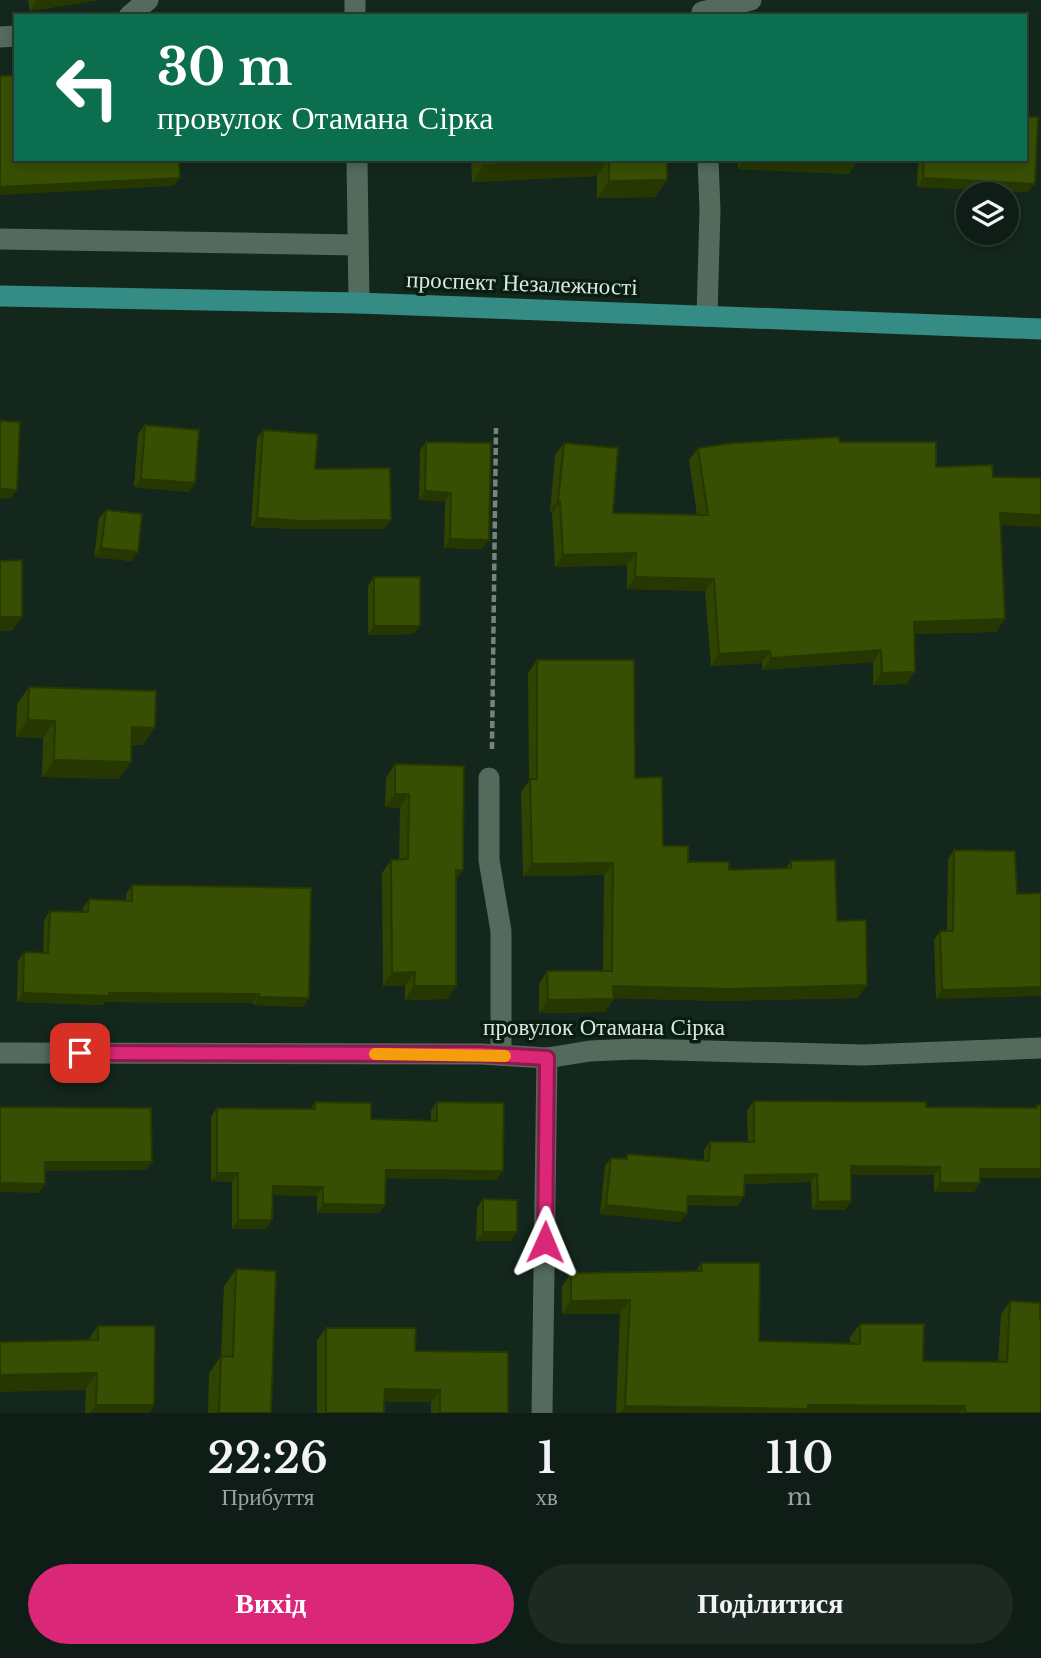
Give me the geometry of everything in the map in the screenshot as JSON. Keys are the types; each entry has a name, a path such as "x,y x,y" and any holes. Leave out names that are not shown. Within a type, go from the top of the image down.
{"main road":[{"name":"проспект Незалежності","path":"0,296 359,303 1041,329"}],"street":[{"path":"131,14 148,0"},
{"path":"701,9 751,0"},
{"path":"357,161 359,303"},
{"path":"707,316 710,211 708,161"},
{"path":"0,239 358,245"},
{"path":"489,778 489,860 501,930 501,1055"},
{"name":"провулок Отамана Сірка","path":"0,1052 501,1055 547,1058 590,1051 635,1049 863,1055 1041,1048"},
{"path":"542,1413 547,1058"}],"path":[{"path":"489,778 492,765 496,428"}],"building":[{"path":"14,75 14,161 179,161 180,178 0,187 0,76"},
{"path":"1027,117 1038,117 1035,184 923,178 924,161 1027,161"},
{"path":"483,161 567,161 484,165"},
{"path":"609,161 667,161 667,180 609,181"},
{"path":"0,421 20,422 17,490 0,489"},
{"path":"145,425 199,430 195,483 141,479"},
{"path":"263,430 318,434 315,469 390,468 391,520 301,521 257,518"},
{"path":"839,437 840,442 936,442 936,467 992,465 993,477 1041,478 1041,515 1000,513 1005,619 914,622 915,672 882,673 881,650 771,658 770,651 719,654 714,579 635,577 636,553 563,555 558,500 564,443 618,448 613,513 708,515 698,448 733,443"},
{"path":"426,442 491,443 489,540 450,539 451,493 425,491"},
{"path":"106,510 142,514 138,552 101,548"},
{"path":"22,560 22,617 0,617 0,561"},
{"path":"374,577 420,577 420,626 374,626"},
{"path":"537,660 634,660 635,778 662,777 663,846 688,846 688,862 729,862 729,870 791,868 791,861 835,860 837,921 866,920 867,985 730,989 613,986 614,999 548,1000 547,971 612,971 613,863 532,864 530,779 537,779"},
{"path":"29,687 156,691 155,728 132,727 131,762 54,760 55,721 28,720"},
{"path":"395,764 464,766 463,870 456,870 456,986 414,986 415,972 392,973 391,860 408,859 409,794 395,794"},
{"path":"954,850 1015,851 1017,894 1041,893 1041,987 942,990 940,931 953,931"},
{"path":"132,885 311,888 309,998 259,997 259,994 109,993 109,996 23,993 24,952 48,953 50,911 88,912 89,899 132,901"},
{"path":"754,1101 926,1102 926,1107 1037,1108 1037,1105 1041,1105 1041,1169 980,1169 980,1183 940,1183 940,1167 851,1166 851,1201 818,1202 817,1174 745,1175 744,1197 688,1196 687,1213 606,1205 611,1158 627,1159 627,1154 709,1161 710,1142 754,1142"},
{"path":"315,1102 371,1103 371,1119 437,1121 437,1102 504,1103 503,1171 386,1170 385,1205 323,1204 323,1187 273,1186 272,1220 238,1220 238,1173 217,1173 217,1108 315,1109"},
{"path":"0,1107 151,1108 152,1162 45,1162 45,1184 0,1183"},
{"path":"483,1199 517,1200 517,1232 483,1232"},
{"path":"701,1263 760,1263 759,1341 860,1344 860,1324 924,1324 923,1361 1007,1362 1010,1301 1040,1303 1041,1413 965,1413 965,1406 808,1405 808,1409 625,1406 630,1300 571,1301 571,1273 702,1271"},
{"path":"236,1269 276,1271 271,1413 219,1413 221,1356 233,1357"},
{"path":"98,1326 155,1326 154,1405 96,1405 97,1373 0,1375 0,1342 98,1340"},
{"path":"326,1328 416,1328 415,1351 508,1352 508,1413 440,1413 440,1390 385,1389 384,1413 326,1413"}],"slow traffic":[{"path":"375,1054 505,1056"}],"route":[{"path":"80,1053 481,1054 547,1058 545,1242"}]}
